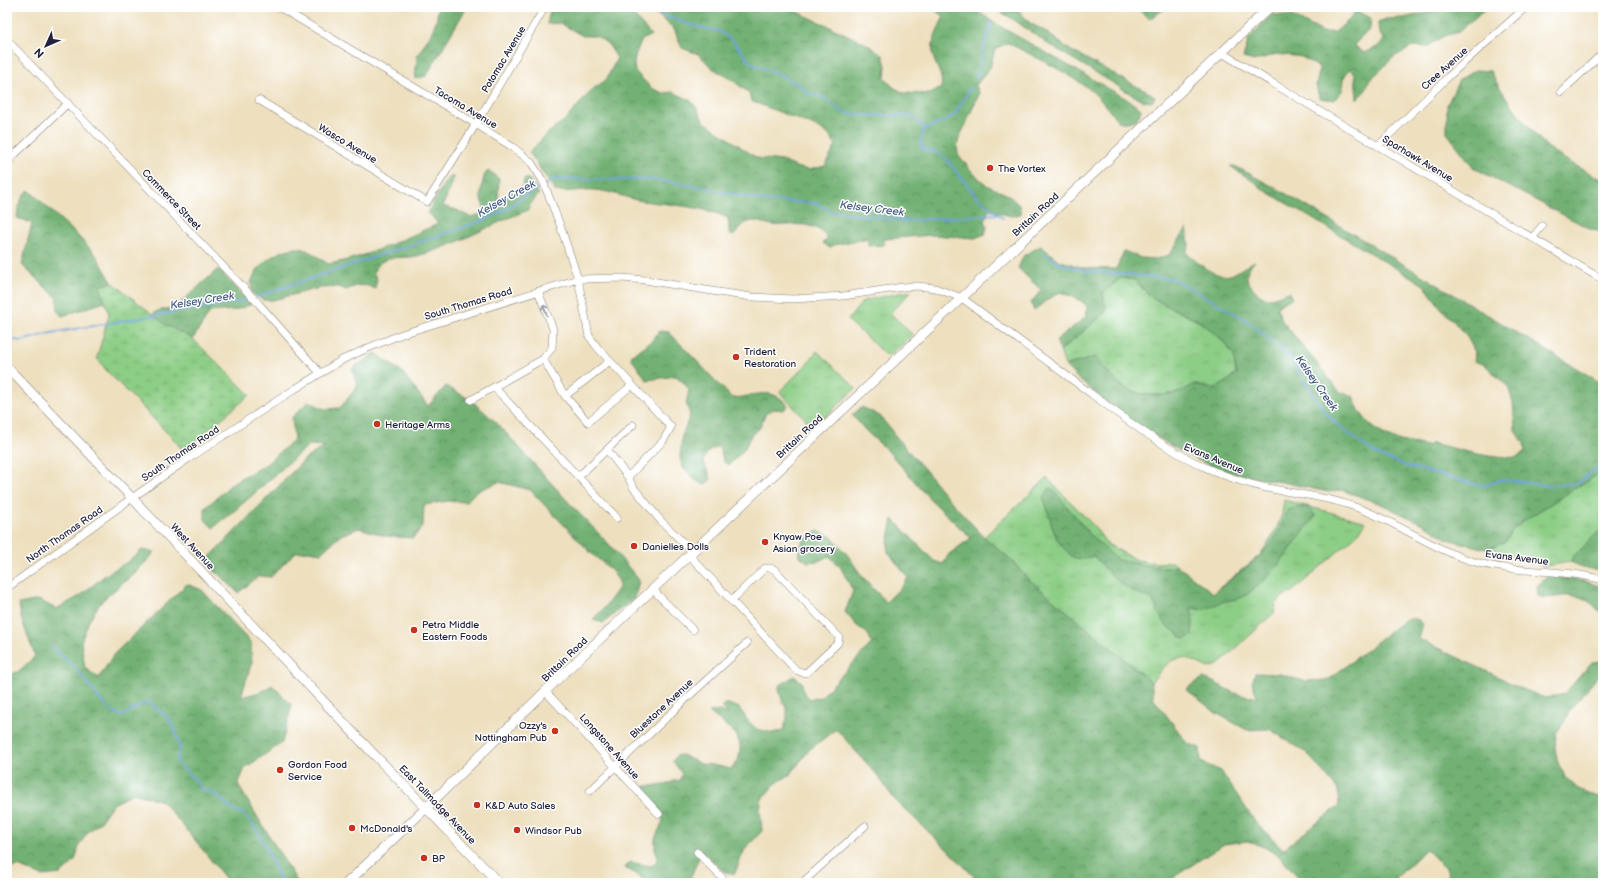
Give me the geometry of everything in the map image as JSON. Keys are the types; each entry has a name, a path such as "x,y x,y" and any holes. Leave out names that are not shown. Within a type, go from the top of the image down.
{"main road":[{"name":"Brittain Road","path":"346,883 691,553 1270,7"},
{"name":"West Avenue","path":"7,368 361,741"},
{"name":"East Tallmadge Avenue","path":"361,741 498,883"}],"street":[{"name":"Tacoma Avenue","path":"279,7 476,124 523,154 534,166 540,176 560,225 578,279 589,336 671,427 663,441 628,477"},
{"name":"Potomac Avenue","path":"427,202 476,124 545,7"},
{"name":"Cree Avenue","path":"1378,146 1444,82 1526,7"},
{"name":"Commerce Street","path":"7,40 249,293 320,373"},
{"name":"Sparhawk Avenue","path":"1222,53 1603,280"},
{"path":"1561,92 1603,53"},
{"name":"Wasco Avenue","path":"259,100 427,202"},
{"path":"7,162 68,103"},
{"path":"1532,238 1542,226"},
{"name":"South Thomas Road","path":"132,498 320,373 368,348 396,337 578,279 622,278 645,280 752,297 808,299 853,294"},
{"name":"Evans Avenue","path":"853,294 917,286 936,288 962,298 1141,431 1174,452 1210,470 1266,487 1329,499 1358,508 1452,553 1475,562 1507,568 1577,574 1603,580"},
{"path":"471,400 543,359 552,348 553,329 538,291"},
{"path":"543,359 565,396 588,422 632,385"},
{"path":"565,396 610,361"},
{"path":"494,387 579,476 616,518"},
{"path":"579,476 633,425"},
{"path":"607,450 628,477 633,487 661,521 732,601 796,670 806,672 838,643 839,637 775,570 771,568 765,568 732,601"},
{"name":"North Thomas Road","path":"7,588 132,498"},
{"path":"653,590 693,630"},
{"name":"Bluestone Avenue","path":"590,790 747,643"},
{"name":"Longstone Avenue","path":"546,692 659,814"},
{"path":"802,883 865,826"},
{"path":"697,852 727,883"}],"green space":[{"path":"438,7 467,7 426,76 415,79 417,56 431,34 437,18"},
{"path":"551,7 626,7 651,35 642,40 636,53 634,63 635,71 651,88 663,93 673,92 690,100 697,108 703,121 757,158 782,161 799,168 809,170 825,166 836,145 828,134 812,125 751,101 749,93 731,79 712,68 698,54 682,48 674,29 649,7 787,7 865,43 883,55 886,66 885,78 893,87 904,93 930,94 941,88 942,83 932,50 936,35 944,16 930,7 971,7 1003,28 1125,98 1141,109 1138,117 1133,121 1119,122 1088,88 1059,70 1008,43 995,49 990,68 976,85 979,94 957,146 958,154 973,173 987,185 1008,195 1019,205 1021,214 1011,216 989,210 985,220 987,228 985,234 975,238 932,235 884,239 884,245 868,246 868,238 834,245 830,248 823,243 827,239 824,234 813,227 806,225 772,225 754,221 745,223 732,236 729,232 728,218 706,210 637,200 601,191 555,191 529,152 547,134 566,119 593,89 606,80 617,58 608,44 596,36 583,36 560,23 547,24"},
{"path":"1000,7 1016,7 1031,24 1042,29 1070,50 1152,94 1155,97 1152,102 1144,101 1131,94 1048,44 1001,12"},
{"path":"1136,7 1168,7 1149,19"},
{"path":"1433,7 1487,7 1459,32 1444,36 1427,47 1414,46 1394,57 1369,81 1366,90 1357,99 1355,74 1350,68 1343,79 1342,91 1334,100 1319,98 1316,85 1320,68 1302,57 1276,54 1254,61 1243,58 1249,38 1272,14 1292,16 1323,32 1335,32 1349,20 1356,11 1371,18 1370,29 1354,45 1364,53 1377,47 1384,40 1379,33 1378,23 1385,19 1403,18 1431,12"},
{"path":"1475,70 1490,71 1517,112 1541,141 1550,149 1568,161 1603,180 1603,232 1592,230 1474,168 1447,133 1447,105 1459,80"},
{"path":"1230,166 1235,166 1283,192 1603,384 1603,471 1514,528 1505,542 1486,549 1447,539 1429,527 1381,504 1341,490 1328,492 1255,478 1225,471 1204,463 1180,451 1139,426 1078,379 1065,366 1095,357 1122,386 1139,393 1149,395 1178,392 1187,389 1194,384 1207,388 1217,387 1225,383 1236,374 1234,355 1221,339 1202,323 1152,298 1135,280 1121,278 1103,292 1106,312 1060,351 1056,340 1086,317 1087,306 1080,300 1060,292 1044,302 1034,311 1031,303 1041,290 1018,268 1024,255 1041,246 1058,260 1084,268 1116,269 1124,251 1141,258 1157,259 1169,255 1187,228 1189,246 1186,253 1208,270 1220,275 1233,274 1255,261 1247,273 1247,279 1251,286 1259,294 1268,298 1290,292 1292,298 1282,303 1277,308 1283,322 1340,392 1353,396 1359,410 1368,422 1386,436 1427,446 1432,443 1491,456 1513,457 1521,455 1525,450 1524,443 1515,430 1513,402 1508,387 1485,365 1474,361 1475,352 1466,335 1441,308 1424,285 1259,187 1259,185"},
{"path":"488,171 499,179 498,199 503,201 512,191 523,187 524,179 529,179 539,194 531,203 528,210 460,241 417,256 391,258 383,261 373,272 377,279 375,289 364,285 346,290 339,287 319,288 273,300 263,300 252,293 251,282 259,268 264,262 284,251 302,248 328,264 370,253 438,224 431,215 427,213 445,182 452,176 454,178 443,206 457,210 470,217 485,213 481,199 481,191 485,174"},
{"path":"29,190 96,255 112,282 101,286 105,302 62,316 58,312 57,298 22,265 32,223 17,218 20,202"},
{"path":"218,269 252,304 235,310 210,312 193,339 166,325 152,315 157,311 176,307"},
{"path":"1121,278 1135,280 1152,298 1202,323 1221,339 1234,355 1236,374 1225,383 1217,387 1207,388 1194,384 1187,389 1178,392 1149,395 1130,390 1122,386 1095,357 1065,366 1060,351 1106,312 1103,292"},
{"path":"112,282 166,325 193,339 250,395 183,451 106,370 97,358 109,314 100,286"},
{"path":"903,292 911,292 890,313 913,335 888,357 848,320 863,301"},
{"path":"660,331 669,332 732,398 768,394 775,395 788,405 784,410 774,409 766,413 759,429 752,434 744,450 729,465 724,462 719,446 711,450 703,460 711,479 705,485 698,482 682,467 680,457 682,436 690,415 686,403 689,390 676,376 647,380 631,358 632,355 652,341 655,335"},
{"path":"817,351 856,388 814,428 779,392 808,363"},
{"path":"376,353 403,373 428,406 446,386 471,400 498,424 571,505 609,544 639,580 635,598 603,623 593,619 605,607 619,588 619,581 611,570 591,553 530,490 499,482 477,491 466,502 448,501 424,505 423,526 413,538 385,536 359,528 341,535 321,553 309,551 296,552 271,577 259,576 238,593 209,566 207,560 305,459 325,446 309,445 238,508 213,528 205,520 205,508 235,481 265,465 294,440 292,417 309,401 324,409 340,408 357,387 352,369"},
{"path":"862,407 880,416 948,498 984,537 1011,560 1027,578 1151,682 1154,699 1187,743 1200,748 1201,762 1221,771 1256,823 1283,849 1339,806 1338,790 1307,753 1269,729 1247,730 1216,713 1186,689 1203,678 1243,696 1250,697 1257,696 1252,683 1255,673 1280,674 1304,681 1328,680 1406,619 1417,619 1423,624 1419,639 1515,686 1545,698 1564,694 1592,662 1603,661 1602,672 1571,708 1563,724 1556,733 1555,748 1558,763 1565,776 1577,788 1588,794 1603,798 1603,883 1446,883 1448,881 1447,870 1426,849 1391,883 1304,883 1277,854 1269,849 1248,841 1224,844 1177,875 1169,883 980,883 894,799 878,776 836,729 809,750 791,774 775,784 762,799 760,809 762,831 745,849 734,875 723,871 703,853 699,858 688,883 644,883 640,876 625,868 629,862 651,866 657,861 655,838 663,822 662,814 643,792 645,786 665,785 674,781 679,781 682,774 673,761 676,756 682,755 701,764 731,769 738,761 740,745 736,734 709,712 721,711 729,715 722,707 726,703 739,708 749,722 757,729 773,733 782,731 786,723 787,712 781,698 779,686 794,676 802,682 803,691 810,699 821,697 872,643 868,634 856,625 845,612 853,591 841,568 829,556 818,561 808,562 798,555 803,540 818,531 832,537 847,554 861,575 886,602 908,578 888,552 888,543 893,519 934,561 943,564 949,554 971,538 929,498 887,450 868,433 852,415"},
{"path":"1603,471 1603,527 1574,556 1570,562 1545,566 1486,549 1505,542 1514,528 1531,515"},
{"path":"1047,478 1094,526 1107,544 1137,560 1157,563 1172,562 1213,593 1260,555 1274,534 1282,515 1284,500 1366,522 1359,533 1292,592 1280,600 1276,605 1274,613 1218,665 1208,668 1185,658 1180,658 1169,663 1151,682 1027,578 1011,560 984,537"},
{"path":"1051,487 1093,538 1118,560 1165,568 1178,566 1213,593 1244,570 1265,550 1281,527 1288,510 1298,507 1311,507 1315,517 1284,559 1257,587 1243,597 1237,599 1222,602 1204,609 1191,608 1193,624 1192,636 1184,639 1163,622 1152,599 1134,592 1119,582 1094,556 1083,559 1072,557 1063,547 1057,540 1043,497"},
{"path":"1603,527 1603,568 1590,569 1570,562 1574,556"},
{"path":"142,550 155,552 136,572 102,601 88,623 81,642 85,668 99,678 113,655 187,584 202,590 251,643 252,662 241,697 263,691 272,685 292,705 282,743 245,768 238,785 298,883 229,883 162,801 133,793 112,805 100,822 87,833 79,846 75,861 61,874 42,876 18,866 7,870 7,676 19,671 35,656 21,618 19,604 39,600 56,609 80,596 105,575 129,561"},
{"path":"1548,576 1584,581 1603,587 1603,615 1590,602 1581,597 1570,596 1548,598 1538,596 1537,586"}],"waterway":[{"path":"650,7 664,16 698,27 719,31 732,40 752,64 776,73 799,85 808,94 820,96 843,112 859,115 911,116 924,126 921,145 924,150 934,151 947,160 977,197 1003,218"},
{"path":"976,78 991,23"},
{"path":"923,130 943,122 955,114 970,88"},
{"name":"Kelsey Creek","path":"256,297 482,221 507,209 522,197 556,179 657,180 706,188 765,201 817,203 830,211 904,221 998,214"},
{"name":"Kelsey Creek","path":"1044,254 1063,265 1087,271 1174,279 1243,318 1290,357 1323,410 1343,430 1376,454 1406,466 1483,486 1501,480 1548,486 1578,483 1603,462"},
{"name":"Kelsey Creek","path":"7,339 21,341 51,333 252,299"},
{"path":"51,646 77,670 109,710 122,716 148,701 167,717 175,729 180,749 176,761 195,780 200,788 216,795 233,810 244,814 259,833 282,883"}],"place":[{"name":"The Vortex","path":"990,168"},
{"name":"Trident Restoration","path":"736,357"},
{"name":"Heritage Arms","path":"377,424"},
{"name":"Knyaw Poe Asian grocery","path":"765,542"},
{"name":"Danielles Dolls","path":"634,546"},
{"name":"Petra Middle Eastern Foods","path":"414,630"},
{"name":"Ozzy's Nottingham Pub","path":"555,731"},
{"name":"Gordon Food Service","path":"280,770"},
{"name":"K&D Auto Sales","path":"477,805"},
{"name":"McDonald's","path":"352,828"},
{"name":"Windsor Pub","path":"517,830"},
{"name":"BP","path":"424,858"}]}
